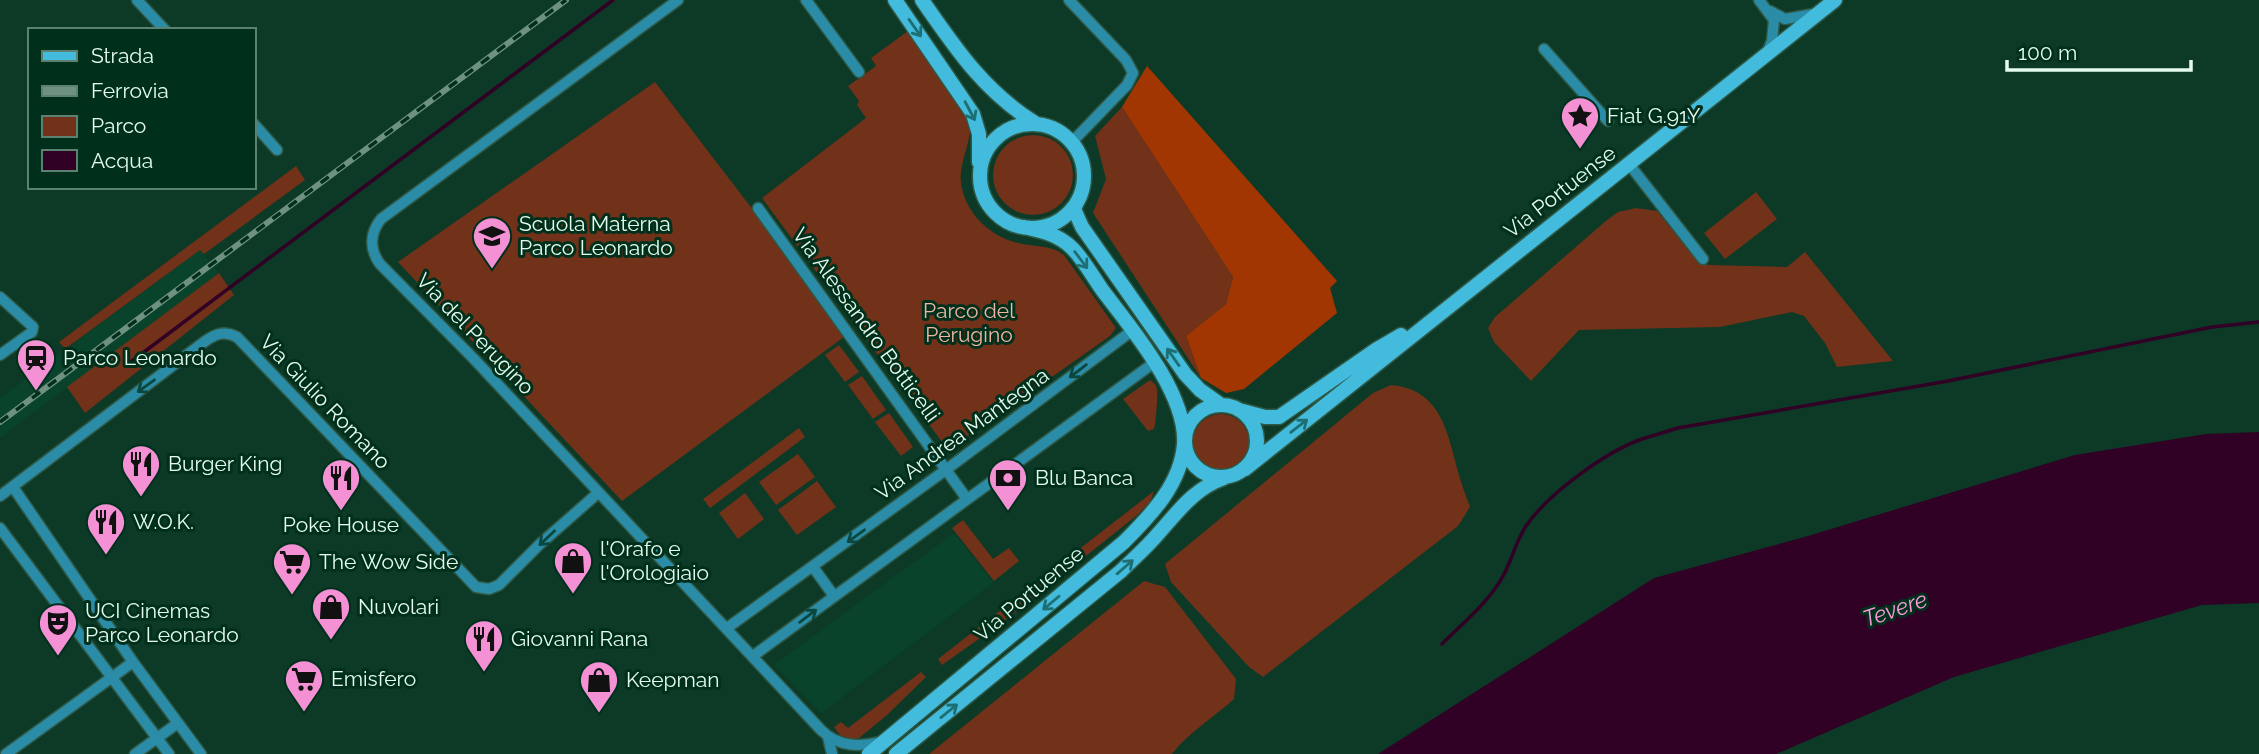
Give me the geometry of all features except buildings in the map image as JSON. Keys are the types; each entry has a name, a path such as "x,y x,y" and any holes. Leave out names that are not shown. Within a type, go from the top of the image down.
{"street":[{"path":"137,0 163,28"},
{"name":"Via del Perugino","path":"678,0 392,210 377,223 372,236 373,252 380,264 474,359 828,737 832,754"},
{"path":"806,0 859,72"},
{"path":"895,0 973,114 979,134 979,174 981,189 987,203 997,215 1009,223 1051,233 1071,247 1155,362 1177,405 1187,454 1192,464 1212,477 1224,478 1245,469 1252,460 1257,438 1248,417 1239,410 1221,405 1200,390 1185,374 1082,227 1074,209 1083,187 1084,171 1080,155 1072,142 1051,127 1018,125 1003,132 991,143 979,174"},
{"path":"922,0 952,43 994,94 1035,124"},
{"path":"1069,0 1126,60 1133,74 1127,85 1072,142"},
{"path":"1759,0 1774,20 1773,41 1766,56"},
{"name":"Via Portuense","path":"1245,469 1835,0"},
{"path":"1767,10 1778,18 1785,19 1803,17 1823,10"},
{"path":"1544,49 1608,121"},
{"path":"256,126 277,149"},
{"path":"1629,164 1703,259"},
{"path":"1024,227 1054,223 1067,214 1077,202"},
{"name":"Via Alessandro Botticelli","path":"758,208 967,499"},
{"path":"0,297 33,327 32,332 0,355"},
{"name":"Via Portuense","path":"1239,410 1259,416 1279,417 1377,349 1442,312"},
{"name":"Via Andrea Mantegna","path":"727,628 1133,330"},
{"name":"Via Giulio Romano","path":"0,496 204,342 223,333 237,337 476,587 489,589 499,585 598,493"},
{"path":"753,656 1155,362"},
{"path":"1185,442 1191,421 1210,407 1221,405"},
{"name":"Via Portuense","path":"869,754 1124,542 1169,490 1180,467 1185,442"},
{"name":"Via Portuense","path":"896,754 1128,564 1157,536 1190,497 1224,478"},
{"path":"13,486 133,662 201,754"},
{"path":"0,528 169,754"},
{"path":"813,567 834,596"},
{"path":"6,754 133,662"},
{"path":"135,754 178,723"},
{"path":"828,737 853,746 885,741"}],"shaded area":[{"path":"1147,66 1337,281 1330,288 1337,313 1244,389 1226,393 1201,378 1186,336 1226,304 1233,277 1122,107"},
{"path":"200,250 219,273 0,438 0,398"},
{"path":"954,533 993,583 821,713 774,665"}],"green space":[{"name":"Parco del Perugino","path":"908,31 968,119 970,127 961,183 974,215 1001,237 1049,248 1064,255 1116,328 1110,336 948,450 762,198 866,118 857,105 859,101 848,86 876,66 871,58"},
{"path":"655,82 848,334 622,501 398,262"},
{"path":"1122,107 1233,277 1226,304 1186,336 1201,378 1093,213 1106,179 1095,136"},
{"path":"1033,135 1048,138 1061,147 1070,160 1073,175 1070,190 1061,203 1048,212 1033,215 1018,212 1005,203 996,190 993,175 996,160 1005,147 1018,138"},
{"path":"296,166 305,180 204,254 200,250 65,349 59,342"},
{"path":"1756,192 1777,219 1725,259 1704,233"},
{"path":"1636,208 1657,211 1697,261 1709,265 1787,267 1805,252 1893,361 1837,367 1825,343 1804,316 1792,312 1720,327 1579,330 1531,381 1494,342 1488,328 1495,317 1607,220 1618,212"},
{"path":"219,273 234,295 85,413 67,387"},
{"path":"839,345 859,372 845,382 825,355"},
{"path":"862,376 886,410 873,419 848,385"},
{"path":"1150,380 1157,387 1157,403 1154,429 1148,431 1123,399"},
{"path":"1391,385 1408,388 1422,395 1440,416 1470,507 1458,526 1263,677 1249,667 1171,582 1165,564 1373,393"},
{"path":"889,413 913,447 901,456 875,422"},
{"path":"1221,414 1236,419 1244,427 1249,442 1244,457 1236,465 1221,470 1206,465 1198,457 1193,442 1198,427 1206,419"},
{"path":"799,428 805,437 710,508 703,499"},
{"path":"798,454 815,477 776,505 759,482"},
{"path":"817,481 836,507 797,535 778,510"},
{"path":"1154,491 1150,502 1136,516 1007,619 942,665 938,659"},
{"path":"745,493 764,519 738,539 719,513"},
{"path":"963,520 993,559 1009,548 1019,561 994,581 952,528"},
{"path":"1144,581 1165,587 1236,679 1234,699 1193,732 1172,754 929,754"},
{"path":"921,672 926,677 859,738 843,739 834,727 841,722 848,728"}],"water":[{"name":"Tevere","path":"2259,432 2259,603 2202,605 1954,677 1776,754 1378,754 1654,578 1808,536 2075,455 2206,434"}],"waterway":[{"path":"128,364 613,0"},
{"path":"1442,644 1491,595 1503,576 1526,526 1548,501 1578,475 1611,454 1642,439 1678,428 1948,381 2212,327 2259,322"}],"railway":[{"path":"0,422 566,0"}],"place":[{"name":"Fiat G.91Y","path":"1580,150"},
{"name":"Scuola Materna Parco Leonardo","path":"492,270"},
{"name":"Parco Leonardo","path":"36,392"},
{"name":"Burger King","path":"141,498"},
{"name":"Poke House","path":"341,512"},
{"name":"Blu Banca","path":"1008,512"},
{"name":"W.O.K.","path":"106,556"},
{"name":"l'Orafo e l'Orologiaio","path":"573,595"},
{"name":"The Wow Side","path":"292,596"},
{"name":"Nuvolari","path":"331,641"},
{"name":"UCI Cinemas Parco Leonardo","path":"58,657"},
{"name":"Giovanni Rana","path":"484,673"},
{"name":"Emisfero","path":"304,713"},
{"name":"Keepman","path":"599,714"}]}
